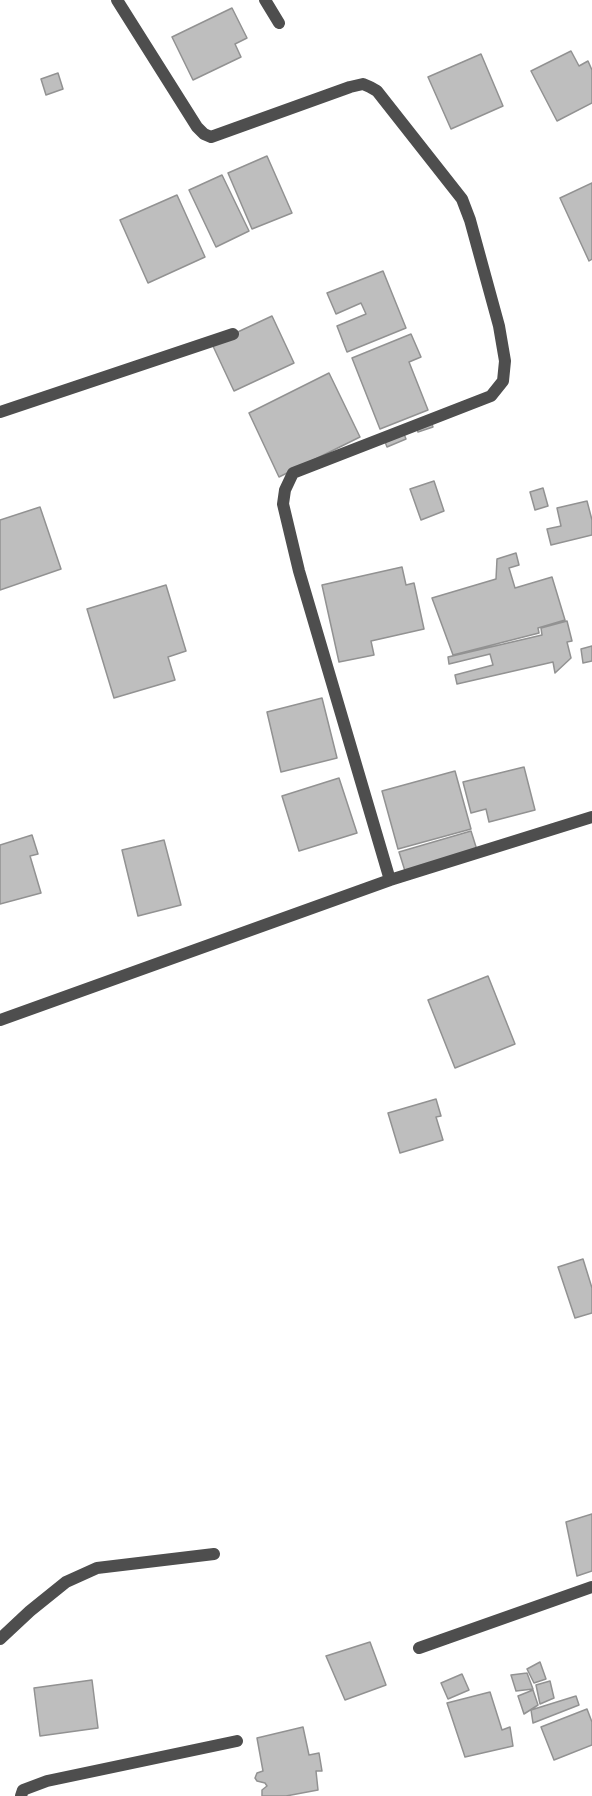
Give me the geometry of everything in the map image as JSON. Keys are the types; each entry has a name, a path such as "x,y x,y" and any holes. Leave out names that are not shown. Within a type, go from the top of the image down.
{"street":[{"path":"117,0 196,127 204,134 211,137 363,84 377,91 462,199 470,220 499,326 505,360 503,381 491,396 293,473 285,490 283,504 299,571 390,880"},
{"path":"265,0 279,23"},
{"path":"0,412 232,334"},
{"path":"0,1020 390,880 592,817"},
{"path":"0,1639 66,1582 98,1568 214,1554"},
{"path":"419,1648 592,1587"},
{"path":"21,1796 23,1790 47,1781 237,1741"}],"building":[{"path":"232,8 247,38 235,44 241,57 193,80 172,37"},
{"path":"571,51 579,66 588,61 592,70 592,103 557,121 531,71"},
{"path":"481,54 503,106 451,129 428,77"},
{"path":"58,73 63,89 46,95 41,79"},
{"path":"267,156 292,213 252,229 228,173"},
{"path":"222,175 249,231 216,247 189,190"},
{"path":"592,183 592,259 589,261 560,198"},
{"path":"177,195 205,257 148,283 120,220"},
{"path":"383,271 406,328 347,352 337,326 366,314 361,303 336,314 327,293"},
{"path":"272,316 294,363 234,391 212,344"},
{"path":"411,334 421,357 409,362 428,410 380,429 352,358"},
{"path":"329,373 360,437 279,477 249,413"},
{"path":"429,416 433,427 418,432 417,429 404,434 406,439 387,447 382,434"},
{"path":"434,481 444,511 421,520 410,489"},
{"path":"543,488 548,506 535,510 530,492"},
{"path":"587,501 592,520 592,535 551,545 547,529 561,526 557,508"},
{"path":"40,507 61,569 0,590 0,520"},
{"path":"516,553 519,565 509,568 515,588 552,577 565,620 538,628 539,633 453,655 432,598 496,579 497,559"},
{"path":"402,567 406,585 414,583 424,629 371,641 374,655 339,662 322,585"},
{"path":"166,585 186,651 168,657 175,680 114,698 87,609"},
{"path":"567,621 572,641 567,642 571,658 555,673 553,662 457,684 455,675 493,665 490,654 449,664 448,657 542,635 541,628"},
{"path":"592,646 592,661 583,663 581,649"},
{"path":"322,698 337,758 281,772 267,712"},
{"path":"524,767 535,810 489,822 486,809 471,813 463,782"},
{"path":"455,771 471,829 398,849 382,791"},
{"path":"339,778 357,833 299,851 282,796"},
{"path":"471,831 477,850 405,871 399,852"},
{"path":"32,835 38,854 30,856 41,893 0,904 0,845"},
{"path":"164,840 181,905 138,916 122,850"},
{"path":"488,976 515,1044 455,1068 428,1000"},
{"path":"436,1099 441,1116 436,1117 443,1140 400,1153 388,1113"},
{"path":"583,1259 592,1288 592,1313 575,1318 558,1267"},
{"path":"592,1514 592,1571 577,1576 566,1522"},
{"path":"370,1642 386,1685 345,1700 326,1656"},
{"path":"540,1662 546,1679 534,1683 527,1669"},
{"path":"527,1673 533,1689 516,1691 511,1675"},
{"path":"462,1674 469,1690 448,1699 441,1683"},
{"path":"92,1680 98,1728 40,1736 34,1688"},
{"path":"550,1681 554,1698 540,1704 536,1685"},
{"path":"533,1690 538,1705 524,1714 518,1696"},
{"path":"490,1692 502,1730 510,1727 513,1746 465,1757 447,1703"},
{"path":"576,1696 579,1705 533,1723 531,1710"},
{"path":"587,1709 592,1722 592,1745 554,1760 541,1727"},
{"path":"303,1727 309,1755 319,1753 322,1771 316,1771 318,1790 286,1796 262,1796 262,1790 267,1786 255,1778 257,1773 263,1771 257,1738"}]}
